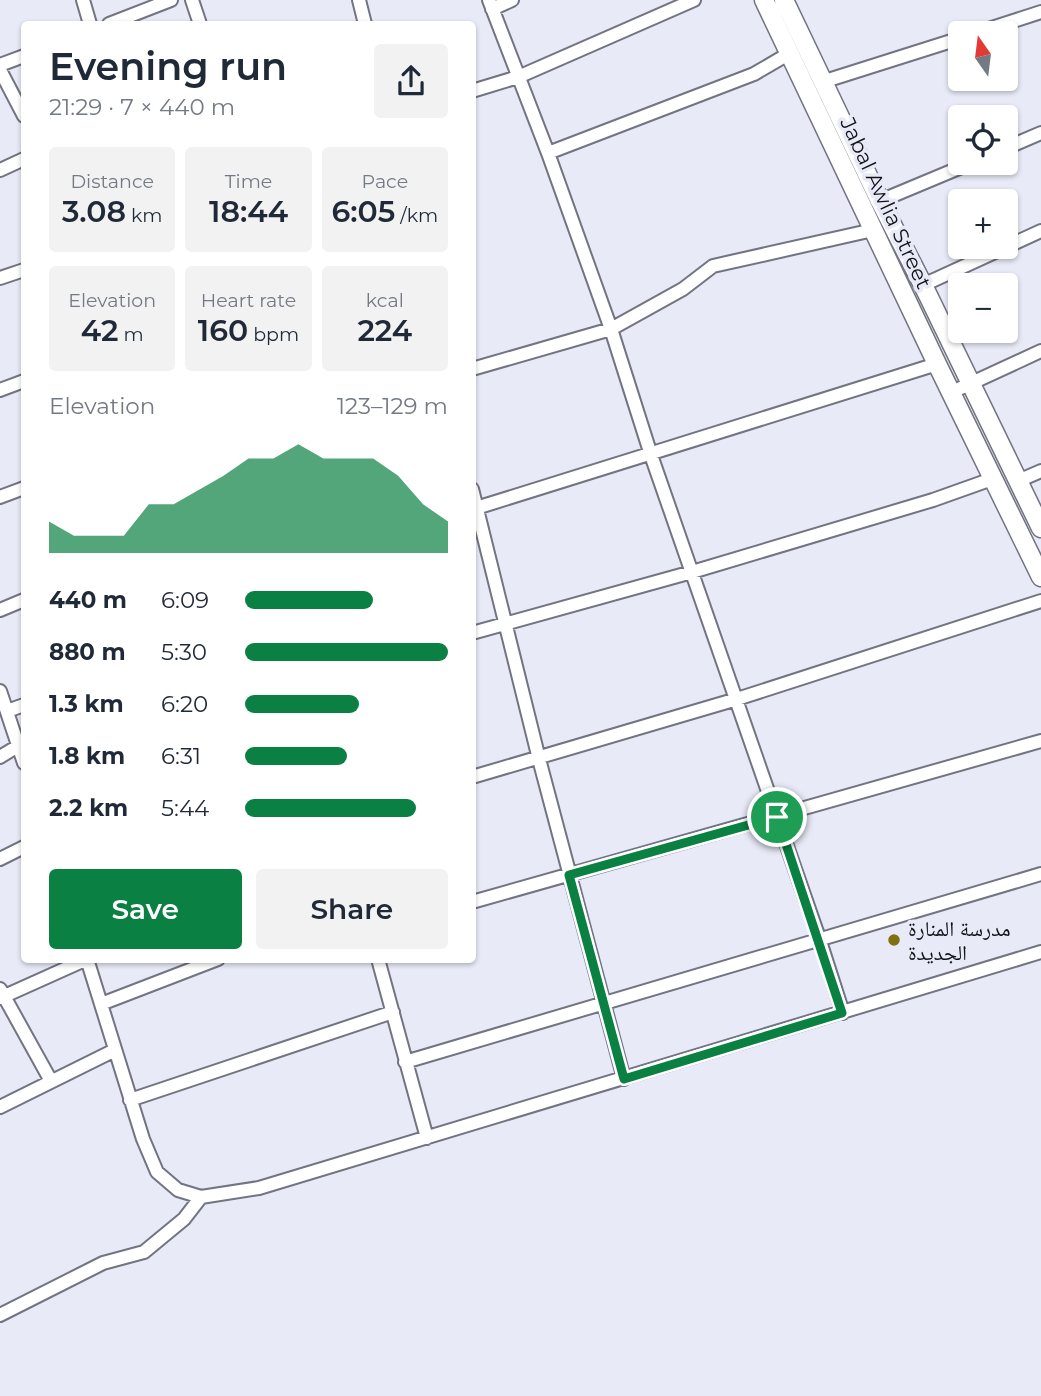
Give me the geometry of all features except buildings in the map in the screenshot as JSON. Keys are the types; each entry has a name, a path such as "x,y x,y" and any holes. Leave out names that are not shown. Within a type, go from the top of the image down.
{"main road":[{"name":"Jabal Awlia Street","path":"764,0 950,393 1041,577"},
{"name":"Jabal Awlia Street","path":"784,0 1041,527"}],"street":[{"path":"83,0 89,21"},
{"path":"117,21 171,0"},
{"path":"192,0 199,21"},
{"path":"359,0 364,21"},
{"path":"512,0 490,4 548,153 611,329 651,454 819,938 842,1013"},
{"path":"476,90 518,77 694,0"},
{"path":"1013,21 1041,12"},
{"path":"822,82 948,42"},
{"path":"548,153 743,79 790,52"},
{"path":"21,58 0,68 21,110"},
{"path":"1018,143 1041,133"},
{"path":"0,170 21,160"},
{"path":"880,201 948,173"},
{"path":"476,368 611,329 682,289 713,266 873,230"},
{"path":"923,285 1041,231"},
{"path":"0,278 21,271"},
{"path":"950,393 1041,351"},
{"path":"476,508 937,365"},
{"path":"0,390 21,382"},
{"path":"1018,481 1041,471"},
{"path":"476,632 692,572 933,500 992,479"},
{"path":"0,497 21,489"},
{"path":"476,512 624,1079"},
{"path":"0,610 21,601"},
{"path":"476,776 737,699 1041,601"},
{"path":"0,691 21,754"},
{"path":"7,711 21,706"},
{"path":"476,901 1041,741"},
{"path":"0,757 18,746"},
{"path":"0,859 21,848"},
{"path":"405,1062 1041,874"},
{"path":"88,963 130,1100 157,1172 178,1191 201,1197 258,1188 1041,952"},
{"path":"51,1081 1,994 77,963"},
{"path":"101,1004 208,963"},
{"path":"380,963 405,1062 428,1138"},
{"path":"130,1100 393,1012"},
{"path":"0,1107 115,1050"},
{"path":"0,1315 103,1263 144,1252 184,1219 201,1197"}],"place":[{"name":"مدرسة المنارة الجديدة","path":"894,940"}],"route":[{"path":"777,817 842,1013 624,1079 569,875 777,817"}]}
